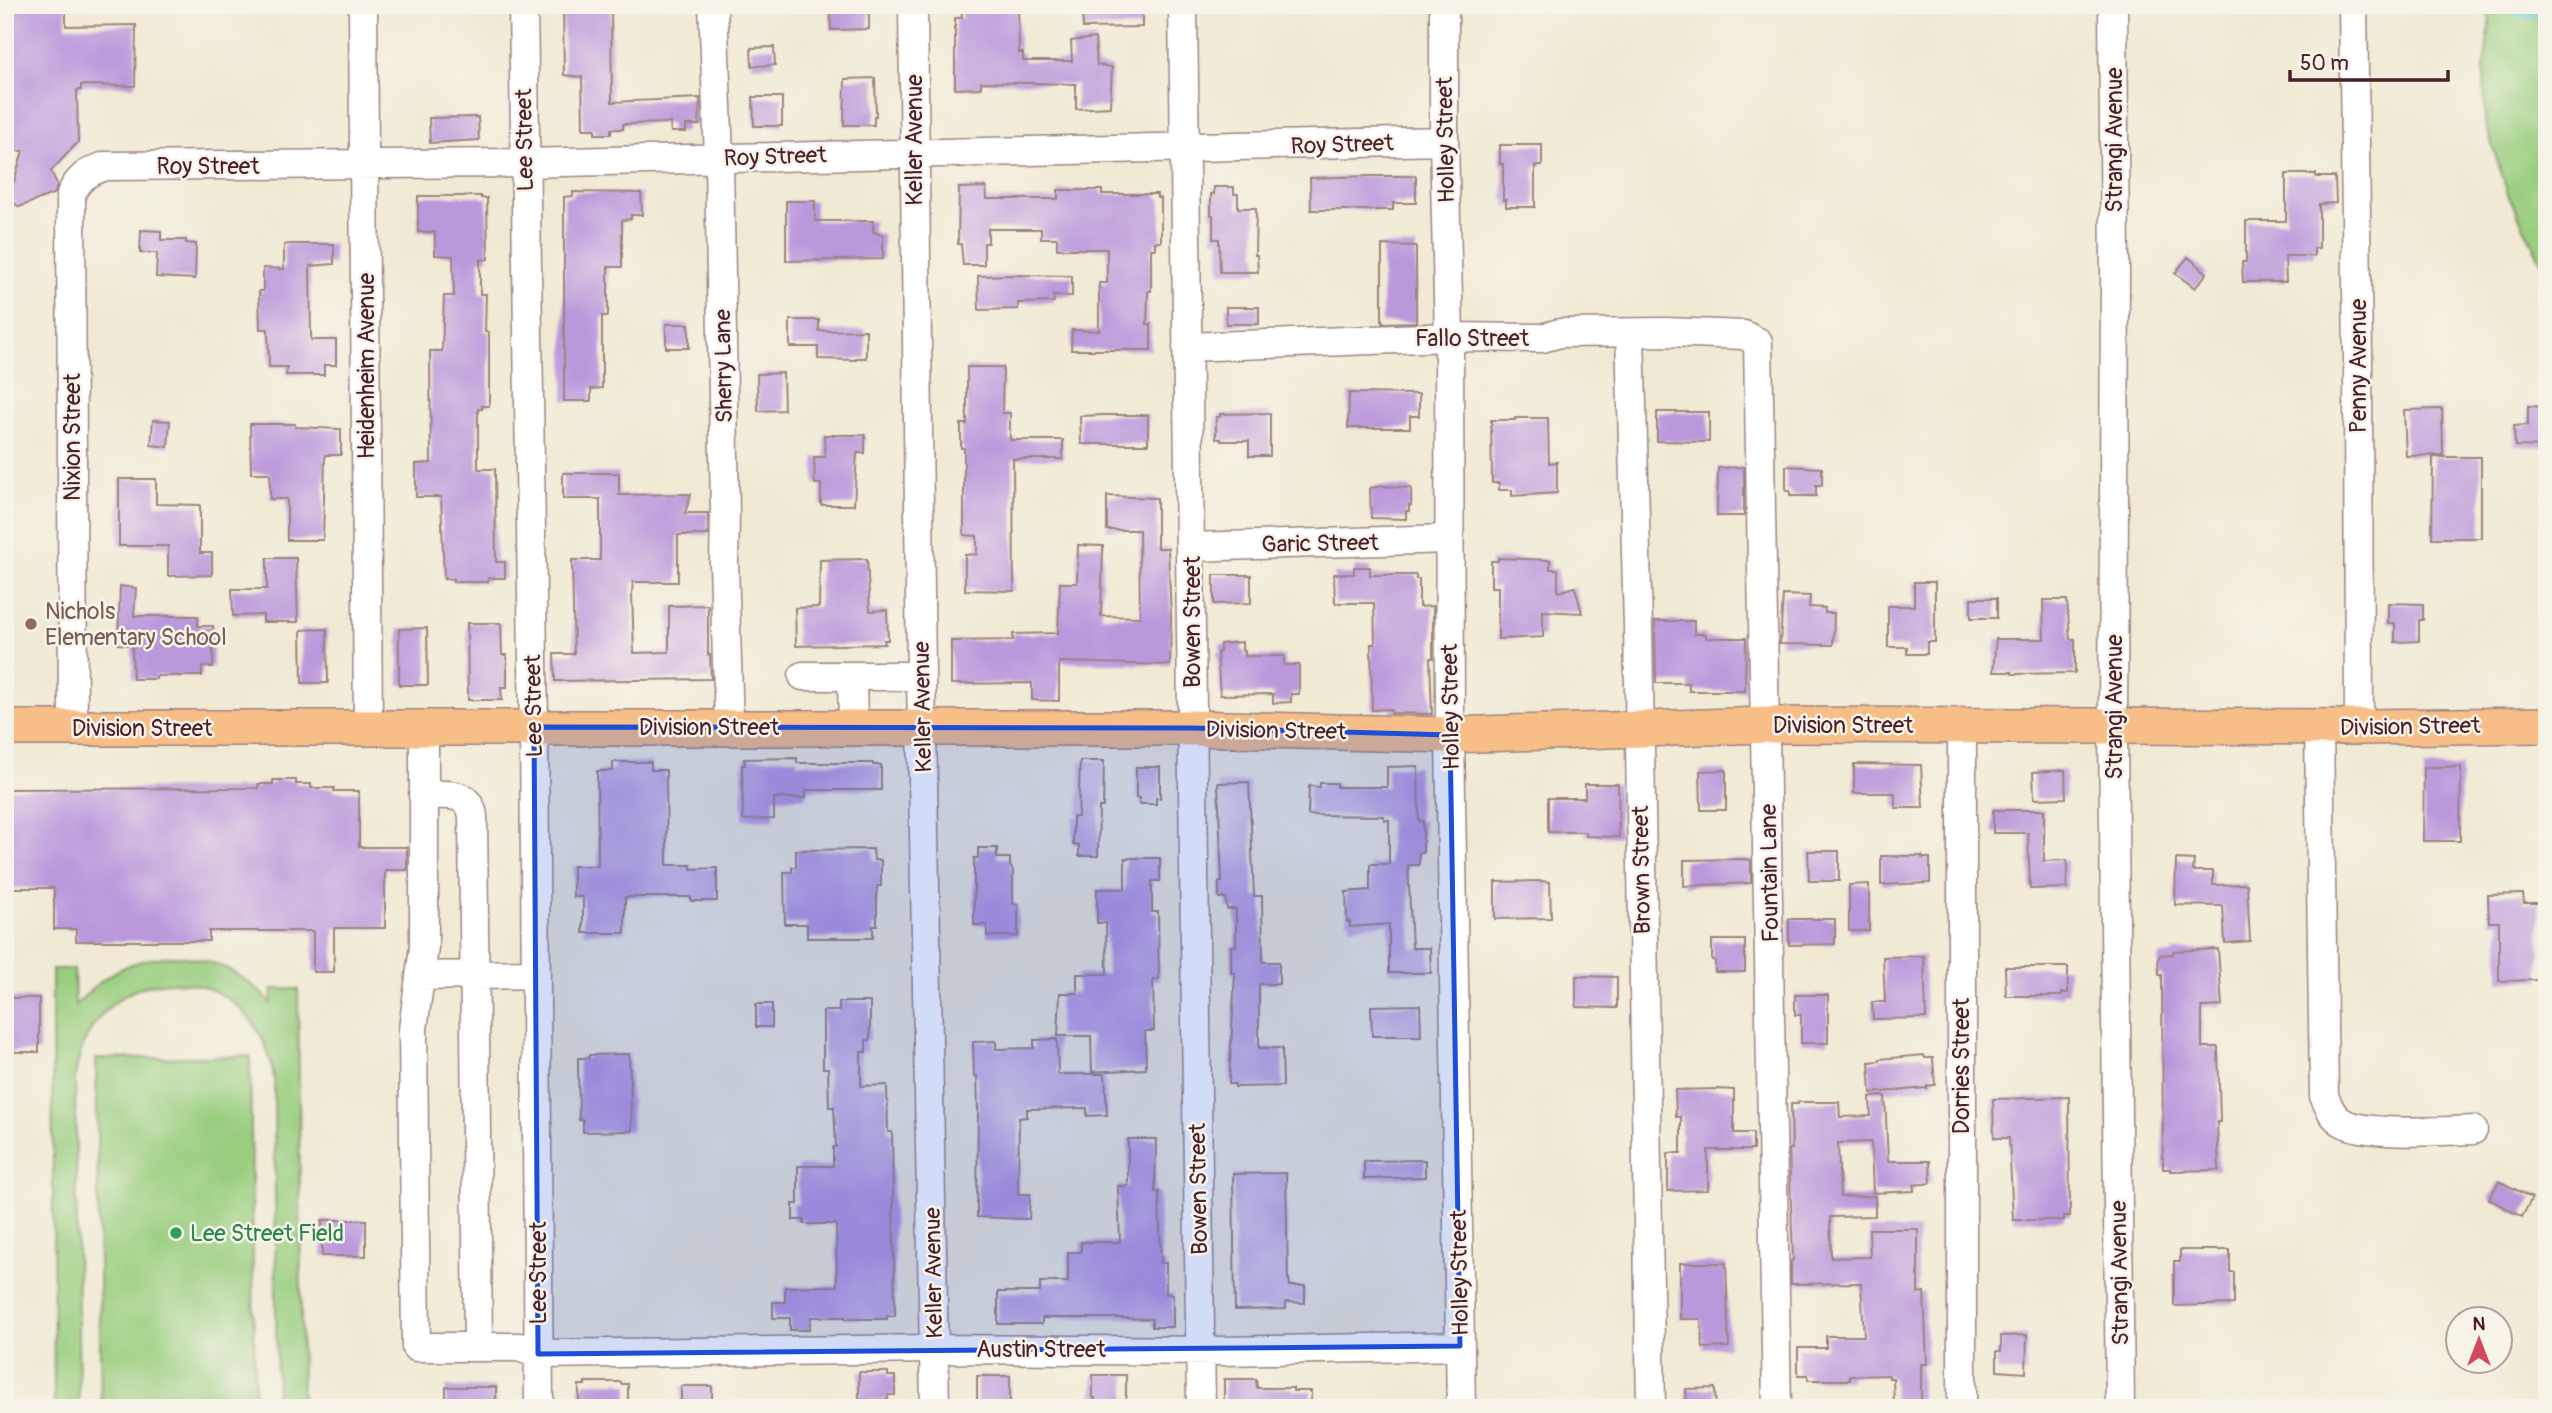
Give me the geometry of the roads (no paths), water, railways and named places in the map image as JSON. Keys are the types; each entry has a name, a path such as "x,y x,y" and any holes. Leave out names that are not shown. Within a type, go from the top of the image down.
{"main road":[{"name":"Division Street","path":"5,728 1192,728 1450,735 1767,725 2547,725"}],"street":[{"name":"Heidenheim Avenue","path":"363,5 368,727"},
{"name":"Lee Street","path":"523,5 534,727 539,1408"},
{"name":"Sherry Lane","path":"713,5 719,158 724,563 729,727"},
{"name":"Keller Avenue","path":"913,5 921,676 936,1408"},
{"name":"Bowen Street","path":"1183,5 1201,1408"},
{"name":"Holley Street","path":"1444,5 1444,141 1450,337 1450,735 1461,1408"},
{"name":"Strangi Avenue","path":"2113,5 2113,727 2120,1408"},
{"name":"Penny Avenue","path":"2353,5 2359,727"},
{"name":"Roy Street","path":"105,166 524,163 1444,141"},
{"name":"Nixion Street","path":"73,728 71,194 77,180 88,172 105,166"},
{"name":"Fallo Street","path":"1187,347 1450,337 1542,338 1560,333 1666,332 1745,335 1755,339"},
{"name":"Brown Street","path":"1630,333 1651,1408"},
{"name":"Fountain Lane","path":"1755,339 1759,350 1767,725 1777,1408"},
{"name":"Garic Street","path":"1192,547 1449,539"},
{"path":"803,676 921,676"},
{"path":"852,676 853,727"},
{"name":"Dorries Street","path":"1962,724 1962,1408"},
{"path":"424,727 424,947 421,976 536,974"},
{"path":"2319,727 2322,1051 2324,1096 2330,1112 2344,1124 2376,1130 2473,1130"},
{"path":"423,795 457,794 472,808 478,1347"},
{"name":"Austin Street","path":"421,976 413,1029 415,1347 519,1347 538,1354 935,1349 1226,1351 1460,1346"}],"waterway":[{"path":"2508,5 2521,15 2547,12"}],"place":[{"name":"Nichols Elementary School","path":"31,624"},
{"name":"Lee Street Field","path":"176,1233"}]}
